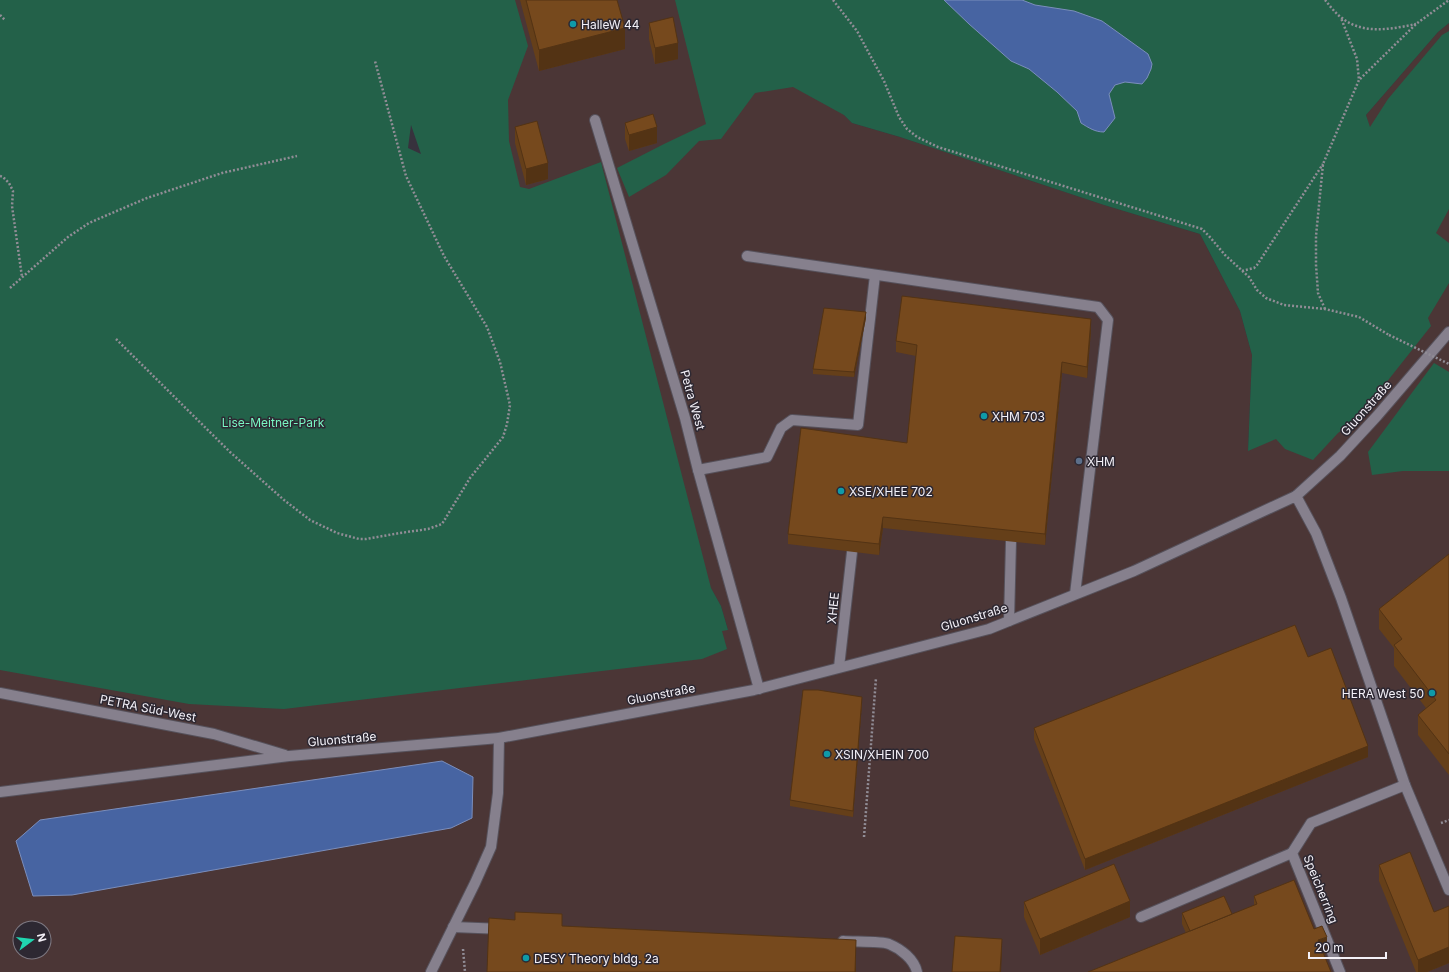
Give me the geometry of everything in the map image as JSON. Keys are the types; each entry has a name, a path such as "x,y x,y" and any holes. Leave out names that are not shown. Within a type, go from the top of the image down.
{"lane":[{"name":"Petra West","path":"595,120 685,418 758,689"},
{"path":"747,256 1098,307 1108,320 1075,594"},
{"path":"698,470 767,456 781,428 792,420 858,426 875,275"},
{"name":"Gluonstraße","path":"0,792 289,756 499,738 758,689 989,629 1134,571 1296,496 1340,456 1378,416 1449,332"},
{"path":"1296,496 1316,533 1341,598 1405,785 1449,890"},
{"path":"1009,621 1011,541"},
{"name":"XHEE","path":"839,668 852,552"},
{"name":"PETRA Süd-West","path":"0,693 214,734 289,756"},
{"path":"431,972 491,847 498,793 499,738"},
{"name":"Speicherring","path":"1340,972 1292,853 1311,823 1405,785"},
{"path":"1141,917 1292,853"},
{"path":"453,927 514,929"},
{"path":"834,940 888,944 905,954 916,967 917,972"}],"path":[{"path":"833,0 857,31 884,81 899,117 906,129 917,137 938,147 1202,229 1249,277 1256,290 1266,298 1284,305 1325,309 1359,317 1449,364"},
{"path":"1325,0 1341,18 1361,28 1379,30 1416,24"},
{"path":"1242,271 1254,268 1257,265 1323,164 1359,80 1416,24 1449,0"},
{"path":"0,15 5,20"},
{"path":"1341,18 1357,59 1359,80"},
{"path":"116,339 230,452 279,496 310,520 337,533 359,539 428,529 442,524 470,478 503,437 510,405 500,362 487,326 444,256 406,176 375,61"},
{"path":"10,288 68,237 89,223 147,198 222,173 297,156"},
{"path":"1323,164 1316,236 1316,265 1318,293 1325,309"},
{"path":"0,176 9,183 13,191 12,212 22,277"},
{"path":"864,837 878,657"}],"shaded area":[{"path":"406,0 802,0 826,97 852,123 900,137 1104,205 1200,234 1240,311 1252,355 1248,451 1407,256 1366,115 1438,32 1449,23 1449,972 0,972 0,608 728,630 721,606"}],"green space":[{"name":"Lise-Meitner-Park","path":"0,0 515,0 528,46 508,100 509,141 520,187 529,189 601,162 711,588 721,606 728,630 722,631 727,649 702,659 284,709 189,704 0,670","holes":["411,125 421,154 408,148"]},
{"path":"675,0 1449,0 1449,23 1438,32 1366,115 1370,127 1388,99 1442,35 1449,31 1449,209 1436,233 1449,243 1449,283 1428,318 1431,326 1378,393 1367,413 1338,433 1313,460 1285,449 1276,439 1248,451 1252,355 1240,311 1200,234 1104,205 900,137 852,123 844,115 793,87 755,93 721,139 699,141 666,175 629,197 617,168 706,124"},
{"path":"1434,363 1449,372 1449,471 1403,471 1372,475 1368,452"}],"water":[{"path":"944,0 1022,0 1035,5 1074,11 1102,21 1148,54 1152,64 1151,69 1147,78 1142,84 1125,82 1115,85 1109,94 1115,118 1104,132 1089,128 1081,123 1077,111 1057,92 1029,69 1011,61"},
{"path":"442,761 473,777 472,818 451,828 72,895 33,896 16,841 40,820"}],"building":[{"name":"HalleW 44","path":"526,0 617,0 625,28 539,50"},
{"path":"673,17 678,43 655,48 649,23"},
{"path":"653,114 657,127 629,135 625,123"},
{"path":"537,121 548,163 526,169 515,127"},
{"name":"XHM 703","path":"902,296 1091,319 1087,367 1062,362 1045,534 883,517 879,544 788,534 801,428 907,443 917,345 896,341"},
{"path":"824,308 866,312 854,372 813,369"},
{"name":"HERA West 50","path":"1449,554 1449,754 1418,715 1436,700 1394,645 1402,639 1379,609"},
{"path":"1295,625 1308,657 1331,648 1368,746 1085,859 1034,728"},
{"name":"XSIN/XHEIN 700","path":"803,690 818,690 862,697 853,811 790,800"},
{"path":"1410,852 1434,912 1449,906 1449,947 1418,960 1379,865"},
{"path":"1114,864 1130,901 1040,939 1024,902"},
{"path":"1294,880 1314,929 1322,926 1327,937 1318,940 1331,972 1088,972 1257,904 1254,896"},
{"path":"1224,896 1232,914 1190,931 1182,913"},
{"path":"515,912 562,914 562,926 856,940 855,972 487,972 489,918 515,920"},
{"path":"955,936 1002,939 1000,972 952,972"}],"place":[{"name":"HalleW 44","path":"573,24"},
{"name":"XHM 703","path":"984,416"},
{"name":"XHM","path":"1079,461"},
{"name":"XSE/XHEE 702","path":"841,491"},
{"name":"HERA West 50","path":"1432,693"},
{"name":"XSIN/XHEIN 700","path":"827,754"},
{"name":"DESY Theory bldg. 2a","path":"526,958"}]}
